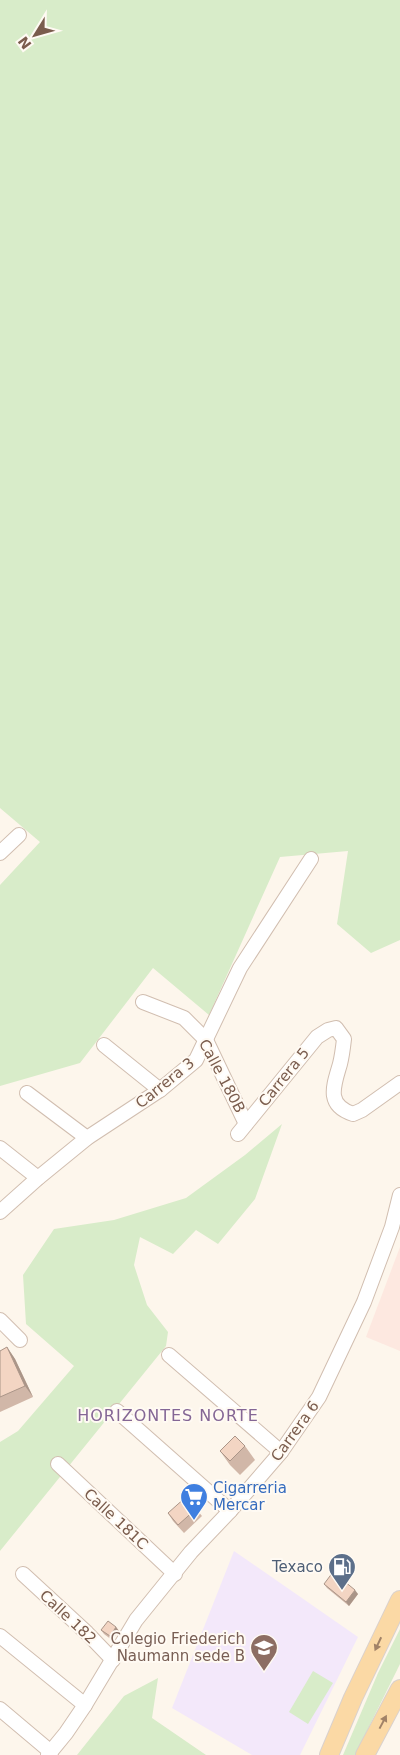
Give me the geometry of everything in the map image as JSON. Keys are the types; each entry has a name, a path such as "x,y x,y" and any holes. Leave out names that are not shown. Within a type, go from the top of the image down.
{"main road":[{"path":"330,1755 353,1698 400,1600"},
{"path":"365,1755 400,1689"}],"street":[{"path":"0,854 19,835"},
{"name":"Carrera 3","path":"0,1212 38,1178 88,1138 160,1090 196,1060 240,968 310,859"},
{"name":"Calle 180B","path":"143,1002 184,1018 206,1040 242,1129"},
{"name":"Carrera 5","path":"242,1129 317,1036 328,1030 336,1028 344,1040 343,1054 333,1094 341,1108 353,1114 362,1110 400,1083"},
{"path":"104,1045 160,1090"},
{"path":"27,1093 88,1138"},
{"path":"0,1148 38,1178"},
{"name":"Carrera 6","path":"50,1753 85,1706 136,1620 175,1574 190,1552 230,1511 281,1452 320,1397 364,1302 392,1227 400,1196"},
{"path":"0,1320 20,1340"},
{"path":"169,1355 281,1452"},
{"path":"117,1412 230,1511"},
{"name":"Calle 181C","path":"58,1464 175,1574"},
{"name":"Calle 182","path":"23,1574 87,1633 113,1660"},
{"path":"0,1636 85,1706"},
{"path":"0,1709 50,1753"}],"shaded area":[{"path":"400,1247 400,1351 366,1337"},
{"name":"Colegio Friederich Naumann sede B","path":"234,1551 358,1637 300,1755 252,1755 172,1708"}],"green space":[{"path":"0,0 400,0 400,940 371,953 337,924 348,851 280,857 209,1015 153,968 80,1063 0,1086 0,885 40,842 0,808"},
{"path":"282,1124 255,1199 218,1244 196,1230 173,1254 140,1237 134,1265 147,1305 168,1332 166,1346 0,1551 0,1442 18,1431 74,1366 26,1324 23,1275 54,1229 114,1220 186,1198 245,1155"},
{"path":"400,1629 400,1664 355,1755 343,1755 378,1673"},
{"path":"313,1671 333,1683 308,1724 289,1712"},
{"path":"158,1678 152,1718 206,1755 77,1755 124,1696"}],"building":[{"path":"7,1347 25,1386 0,1397 0,1351"},
{"path":"235,1436 245,1446 230,1461 220,1451"},
{"path":"186,1497 196,1509 178,1525 168,1513"},
{"name":"Texaco","path":"333,1572 355,1590 346,1602 324,1584"},
{"path":"108,1621 116,1627 110,1636 101,1630"}],"place":[{"name":"Cigarreria Mercar","path":"194,1521"},
{"name":"Texaco","path":"342,1591"},
{"name":"Colegio Friederich Naumann sede B","path":"264,1672"}],"district":[{"name":"HORIZONTES NORTE","path":"168,1415"}]}
